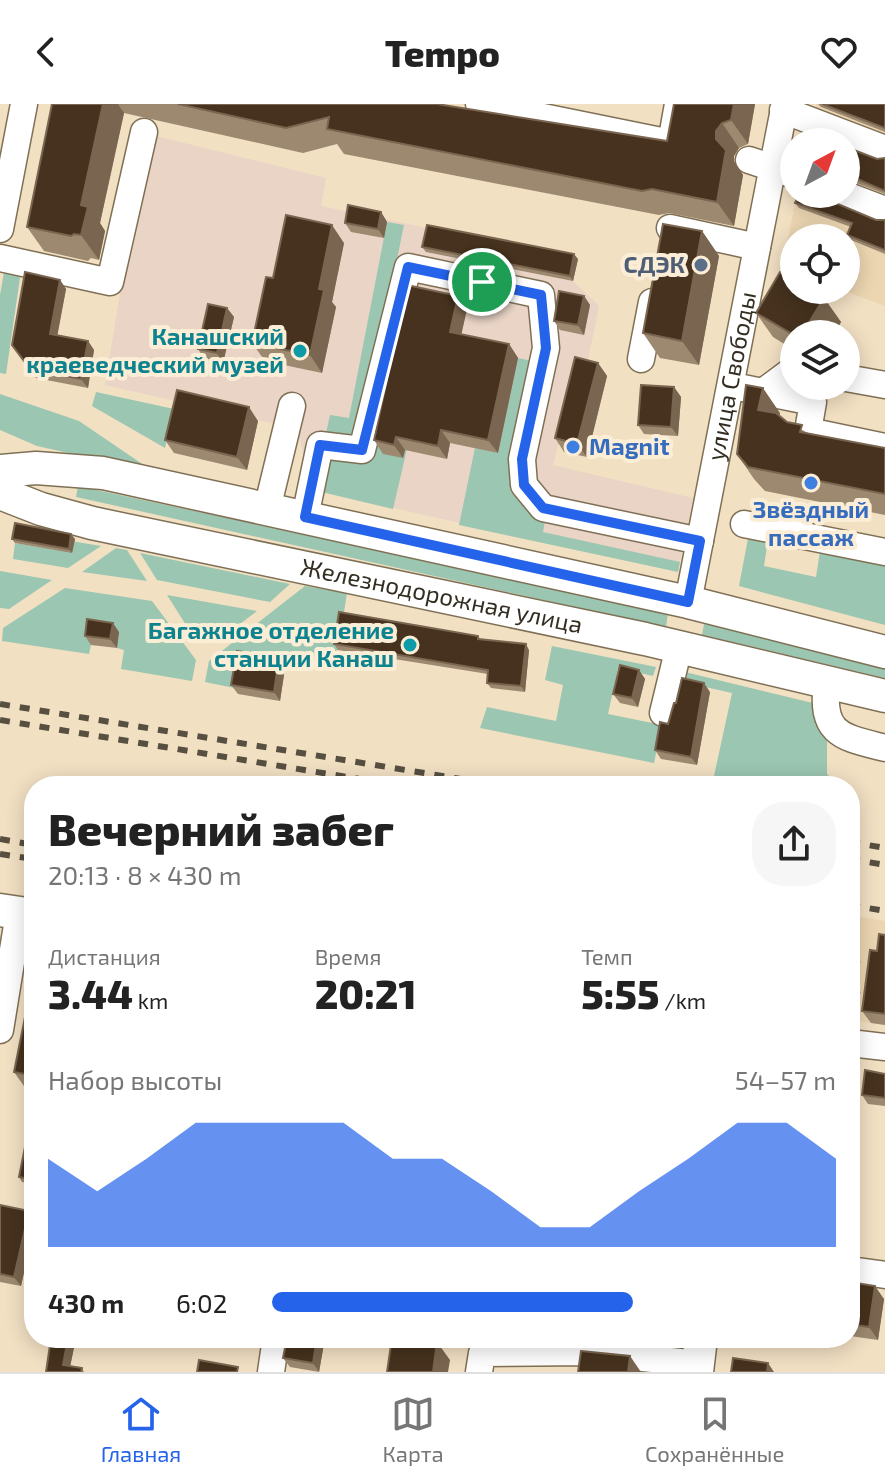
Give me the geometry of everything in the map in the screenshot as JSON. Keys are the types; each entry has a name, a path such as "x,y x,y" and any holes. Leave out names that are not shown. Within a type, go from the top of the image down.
{"main road":[{"name":"Железнодорожная улица","path":"0,471 36,468 103,473 688,602 885,652"},
{"name":"Железнодорожная улица","path":"0,493 41,509 92,523 679,647 885,696"},
{"name":"улица Свободы","path":"679,647 688,602"}],"street":[{"path":"0,229 24,104"},
{"path":"479,104 548,110 678,144 678,104"},
{"path":"784,107 885,149"},
{"name":"улица Свободы","path":"688,602 784,107"},
{"path":"0,258 110,282 144,132"},
{"path":"860,200 885,210"},
{"path":"641,359 666,229 757,247"},
{"path":"305,517 320,445 362,450 408,267 541,295 546,348 522,459 524,485 543,508 700,541"},
{"path":"763,392 780,379"},
{"path":"860,381 885,385"},
{"path":"730,386 813,402 808,431 885,447"},
{"path":"267,509 292,406"},
{"path":"744,524 885,552"},
{"path":"663,713 679,647"},
{"path":"827,682 825,697 830,723 843,737 885,748"},
{"path":"0,1030 18,913"},
{"path":"860,1044 885,1047"},
{"path":"860,1271 885,1275"},
{"path":"271,1372 275,1348"},
{"path":"479,1372 482,1353 549,1348"},
{"path":"614,1348 698,1358"}],"shaded area":[{"path":"816,104 885,104 885,306 860,297 860,224 791,224 794,208 860,208 860,128 811,128"},
{"path":"152,135 326,178 321,206 578,259 573,281 599,306 587,365 578,367 553,465 693,498 678,572 313,490 297,429 105,385 124,269"},
{"path":"860,917 885,921 885,1025 860,1021"}],"green space":[{"path":"387,222 404,225 363,425 346,442 325,438 330,415 349,418"},
{"path":"11,269 21,271 6,374 0,373 0,295 4,272"},
{"path":"403,298 410,436 393,509 313,490 321,459 333,454 368,462"},
{"path":"518,358 532,361 510,465 546,516 543,532 680,562 678,572 459,525 475,448 498,453"},
{"path":"96,392 174,409 165,448 92,406"},
{"path":"0,394 79,421 154,472 37,446 0,430"},
{"path":"78,486 668,613 666,627 76,497"},
{"path":"749,533 768,540 764,566 816,577 820,551 885,563 885,625 739,586"},
{"path":"59,539 101,546 68,568 13,559 15,543 57,550"},
{"path":"116,548 127,550 147,581 82,572"},
{"path":"140,553 290,584 270,602 157,580"},
{"path":"0,571 52,580 9,609 0,608"},
{"path":"305,586 347,593 338,650 285,668 244,660 239,689 205,682 209,661"},
{"path":"65,588 152,601 196,660 192,681 121,669 124,650 117,648 119,633 91,645 89,654 2,641 3,628"},
{"path":"167,595 257,611 218,641 193,636"},
{"path":"704,624 885,666 885,678 702,635"},
{"path":"552,646 656,667 653,676 618,668 608,714 662,725 654,763 480,728 487,707 556,721 563,685 545,680"},
{"path":"685,672 817,704 815,724 827,739 829,776 714,776 732,693 683,682"}],"building":[{"path":"52,104 103,104 81,205 88,207 81,235 71,236 27,227"},
{"path":"178,104 437,104 667,141 674,104 734,104 731,120 722,123 716,131 716,139 726,150 717,202 652,189 642,191 327,129 329,117 286,128"},
{"path":"822,104 885,104 885,128"},
{"path":"860,152 877,159 885,158 885,191 860,180"},
{"path":"348,205 381,212 378,229 345,223"},
{"path":"809,208 847,208 876,220 885,220 885,250 860,240 860,224"},
{"path":"286,215 332,225 319,289 324,290 310,355 252,343 266,277 273,278"},
{"path":"663,224 702,231 682,341 643,333"},
{"path":"427,225 574,254 570,276 422,247"},
{"path":"25,272 60,280 50,334 88,341 81,379 30,369 12,345"},
{"path":"780,272 780,304 820,304 811,320 780,320 780,327 756,313"},
{"path":"407,285 458,296 450,332 509,344 488,440 441,430 438,446 396,437 394,445 374,440"},
{"path":"559,291 584,296 578,325 554,321"},
{"path":"208,304 227,308 217,353 198,349"},
{"path":"575,357 598,363 577,444 555,438"},
{"path":"641,385 674,387 671,427 638,425"},
{"path":"746,385 763,388 758,410 776,413 787,422 802,425 800,432 885,448 885,494 748,467 737,454"},
{"path":"177,390 249,407 237,457 165,440"},
{"path":"15,523 71,534 69,549 12,539"},
{"path":"339,612 478,636 478,639 526,644 521,686 487,683 488,670 334,644"},
{"path":"87,619 113,623 110,639 85,636"},
{"path":"237,651 279,658 274,692 231,685"},
{"path":"620,665 639,670 632,698 613,694"},
{"path":"682,678 704,683 691,757 655,750 660,722 668,724"},
{"path":"879,934 885,935 885,1014 862,1011 870,950 877,951"},
{"path":"24,1022 24,1074 14,1072"},
{"path":"865,1070 885,1074 885,1098 862,1095"},
{"path":"24,1152 24,1178 19,1177"},
{"path":"0,1205 24,1210 24,1233 14,1277 0,1274"},
{"path":"860,1284 875,1286 869,1327 860,1326"},
{"path":"50,1348 66,1348 63,1365 82,1368 81,1372 46,1372"},
{"path":"285,1348 315,1348 313,1363 283,1358"},
{"path":"391,1348 436,1348 433,1372 387,1372"},
{"path":"581,1351 630,1356 628,1372 578,1372"},
{"path":"733,1358 768,1363 767,1372 731,1372"},
{"path":"199,1360 238,1367 237,1372 197,1372"}],"railway":[{"path":"0,704 443,776"},
{"path":"0,720 341,776"},
{"path":"0,839 24,843"},
{"path":"860,844 885,848"},
{"path":"0,854 24,858"},
{"path":"860,861 885,865"},
{"path":"860,907 885,911"},
{"path":"860,964 885,970"},
{"path":"860,995 885,999"}],"place":[{"name":"СДЭК","path":"701,265"},
{"name":"Канашский краеведческий музей","path":"300,351"},
{"name":"Magnit","path":"573,447"},
{"name":"Звёздный пассаж","path":"811,483"},
{"name":"Багажное отделение станции Канаш","path":"410,645"}],"route":[{"path":"408,267 482,282 541,295 546,348 522,459 524,485 543,508 700,541 688,602 305,517 320,445 362,450 408,267"}]}
